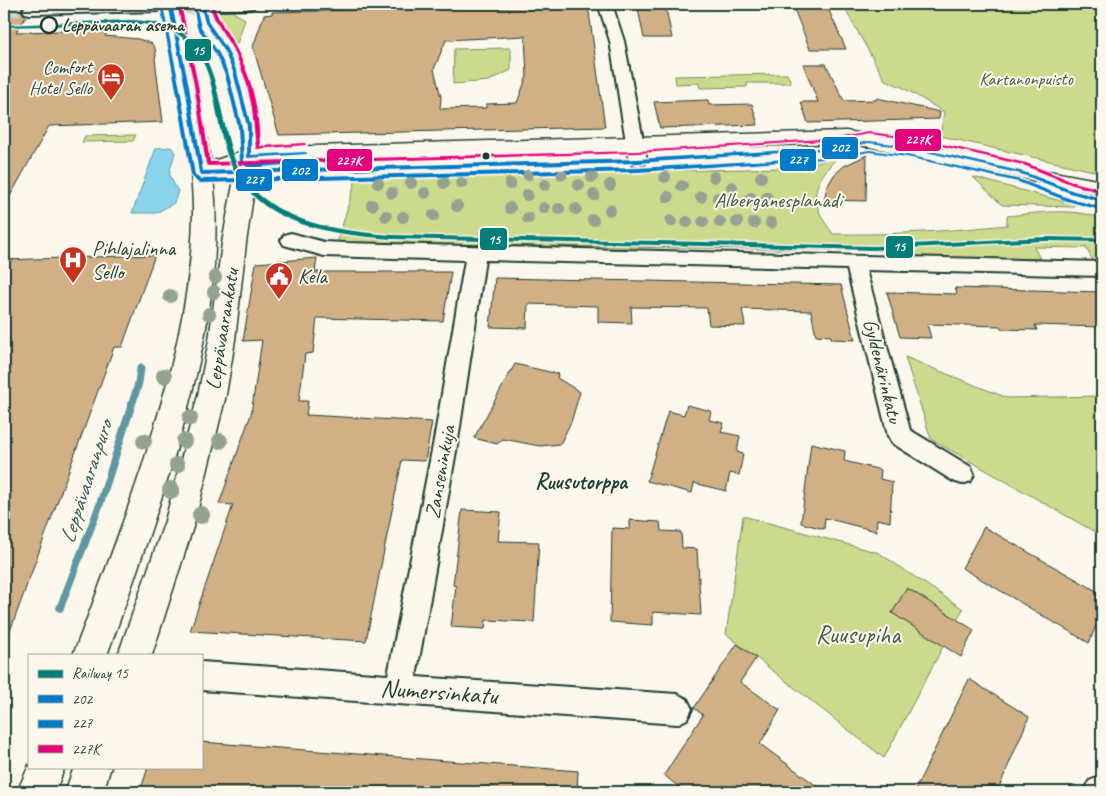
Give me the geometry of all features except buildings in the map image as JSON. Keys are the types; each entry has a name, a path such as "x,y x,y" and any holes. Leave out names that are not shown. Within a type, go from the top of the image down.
{"main road":[{"name":"Leppävaarankatu","path":"135,654 180,521 208,412 222,340 234,243 248,164 248,126 235,72 225,49 207,22 207,5"},
{"name":"Leppävaarankatu","path":"96,652 170,424 191,342 203,246 204,212 201,173 187,87 166,6"},
{"path":"201,173 248,164 838,148 869,142 909,148 1022,174 1071,181 1102,188"},
{"path":"1022,174 1072,192 1102,200"},
{"path":"36,792 46,768"},
{"path":"84,792 93,768"}],"street":[{"path":"605,4 617,41 636,152"},
{"path":"617,41 620,4"},
{"path":"207,5 248,5"},
{"path":"30,10 166,6"},
{"path":"291,240 324,249 476,255 1102,269"},
{"name":"Zanseninkuja","path":"400,689 446,440 476,255"},
{"name":"Gyldenärinkatu","path":"856,264 900,436 962,474"},
{"name":"Numersinkatu","path":"202,676 677,708"}],"green space":[{"name":"Kartanonpuisto","path":"842,4 1102,4 1102,173 936,135 937,130 941,130 944,112 902,87 885,80"},
{"path":"226,8 245,19 237,44 234,46 220,29 213,9"},
{"path":"511,48 511,70 489,81 453,84 454,49"},
{"path":"787,74 791,83 747,83 747,87 700,88 699,83 676,84 675,76"},
{"path":"136,135 133,141 82,142 85,136"},
{"name":"Alberganesplanadi","path":"836,159 821,178 816,195 820,213 833,234 899,233 964,229 1007,225 1007,216 1055,212 1079,213 1102,219 1102,260 1093,261 1086,248 1034,247 1040,259 899,257 896,251 337,243 357,176 597,170 598,173 783,168"},
{"path":"973,177 1076,205 1073,207 1002,205"},
{"path":"905,357 1007,398 1102,396 1102,536 931,439"},
{"name":"Ruusupiha","path":"743,516 879,553 963,609 884,758 726,634"}],"water":[{"path":"171,147 175,152 170,174 178,191 174,203 156,213 132,213 156,148"}],"waterway":[{"name":"Leppävaaranpuro","path":"60,608 100,504 138,385 141,366"}],"tunnel":[{"path":"161,7 212,6"},
{"path":"4,9 23,8 30,10"}],"rail line":[{"name":"15","path":"4,26 142,22 166,26 177,31 196,47 209,70 229,152 238,173 251,191 267,204 286,215 328,229 393,237 874,248 1045,239 1102,240"}],"transit line":[{"name":"202","path":"170,4 187,87 201,173 638,161 838,148 869,142 909,147 1022,173 1072,192 1102,200"},
{"name":"227K","path":"179,4 196,85 208,164 638,152 837,139 869,133 911,138 1024,164 1075,184 1102,191"},
{"name":"202","path":"202,4 207,23 225,49 235,72 249,126 249,157 305,153"},
{"name":"227K","path":"211,4 217,20 238,55 248,81 254,108 258,148 304,144"},
{"name":"227","path":"161,6 193,175 199,181 638,170 839,157 869,151 907,156 1019,181 1069,200 1100,208"},
{"name":"227","path":"194,6 199,27 217,53 227,75 240,127 242,162 249,166 306,162"}],"place":[{"name":"Leppävaaran asema","path":"49,25"},
{"name":"Comfort Hotel Sello","path":"111,101"},
{"name":"Pihlajalinna Sello","path":"73,284"},
{"name":"Kela","path":"279,300"}],"district":[{"name":"Ruusutorppa","path":"581,482"}]}
